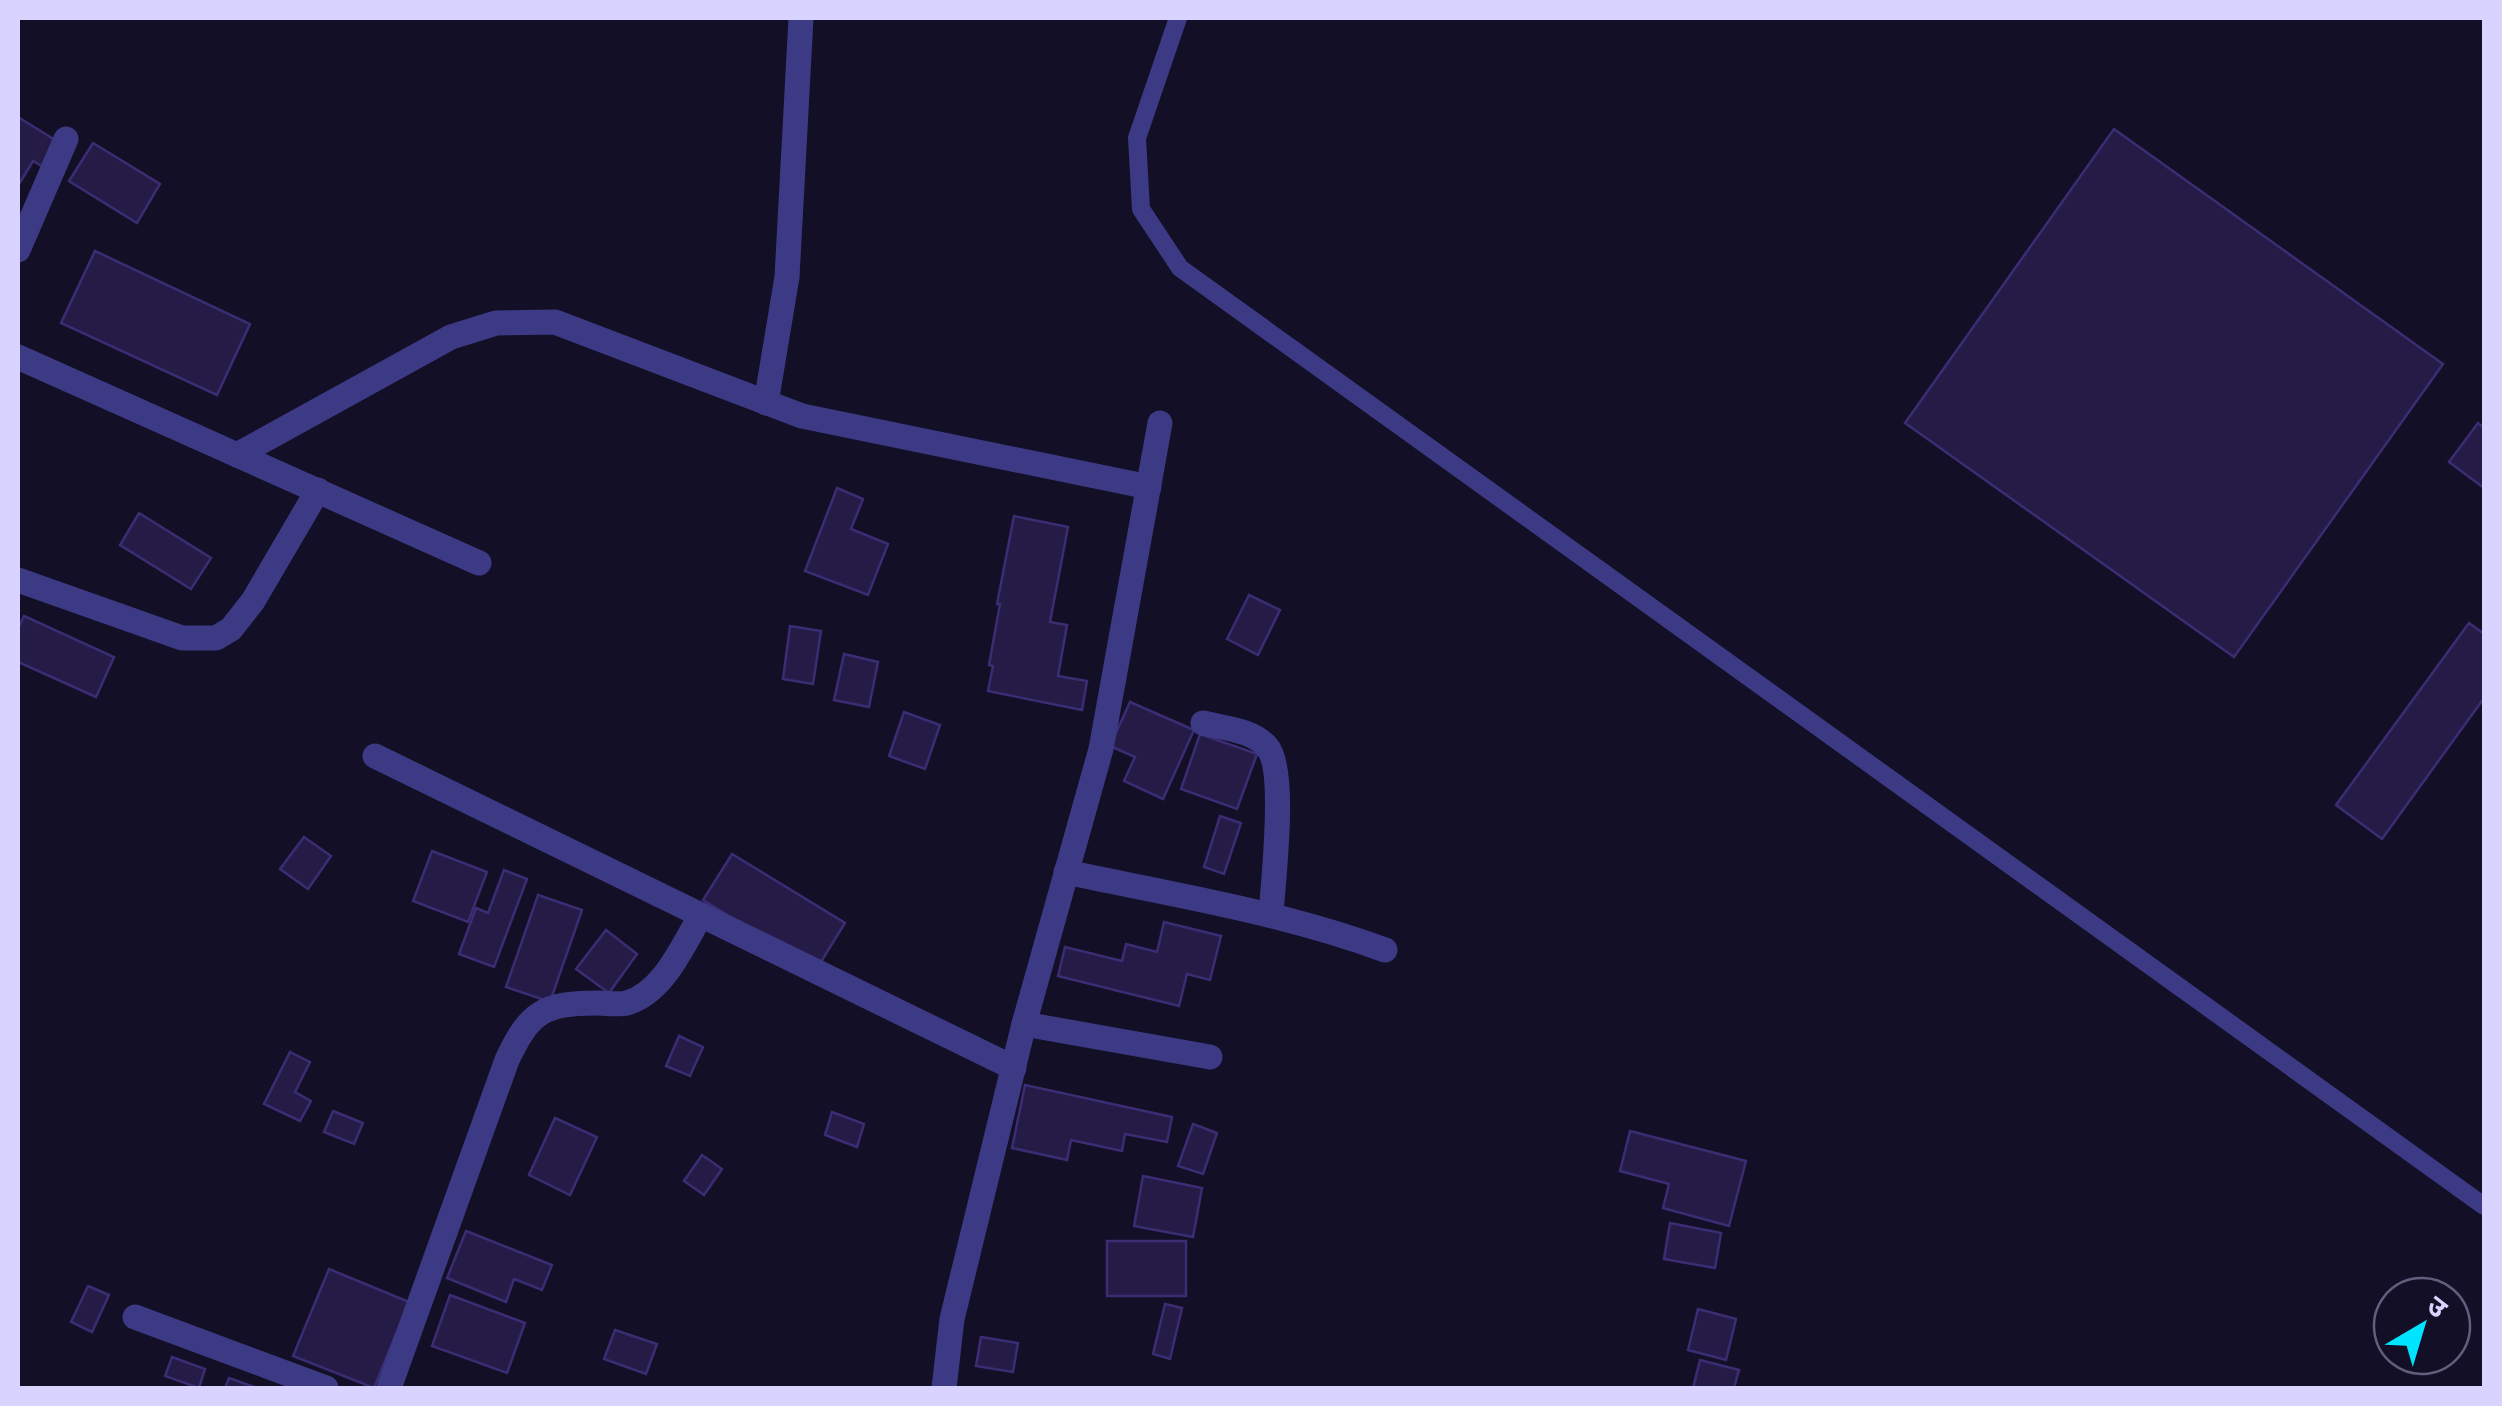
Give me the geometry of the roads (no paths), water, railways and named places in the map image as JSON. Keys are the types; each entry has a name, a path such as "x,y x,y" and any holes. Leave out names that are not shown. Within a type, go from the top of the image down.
{"street":[{"path":"766,402 786,277 801,18"},
{"path":"18,250 66,139"},
{"path":"238,454 451,337 496,323 556,322 802,416 1148,487"},
{"path":"18,356 480,562"},
{"path":"944,1388 952,1319 1024,1024 1101,749 1160,423"},
{"path":"18,580 182,638 216,638 231,629 253,601 318,490"},
{"path":"1203,723 1253,736 1266,744 1275,758 1278,782 1271,914"},
{"path":"375,756 1014,1068"},
{"path":"1066,872 1271,914 1326,928 1385,950"},
{"path":"389,1388 522,1028 544,1008 570,1003 626,1003 649,990 669,969 701,915"},
{"path":"1024,1024 1210,1057"},
{"path":"135,1318 326,1388"}],"lane":[{"path":"1178,18 1137,138 1141,209 1180,268 2484,1206"}]}
